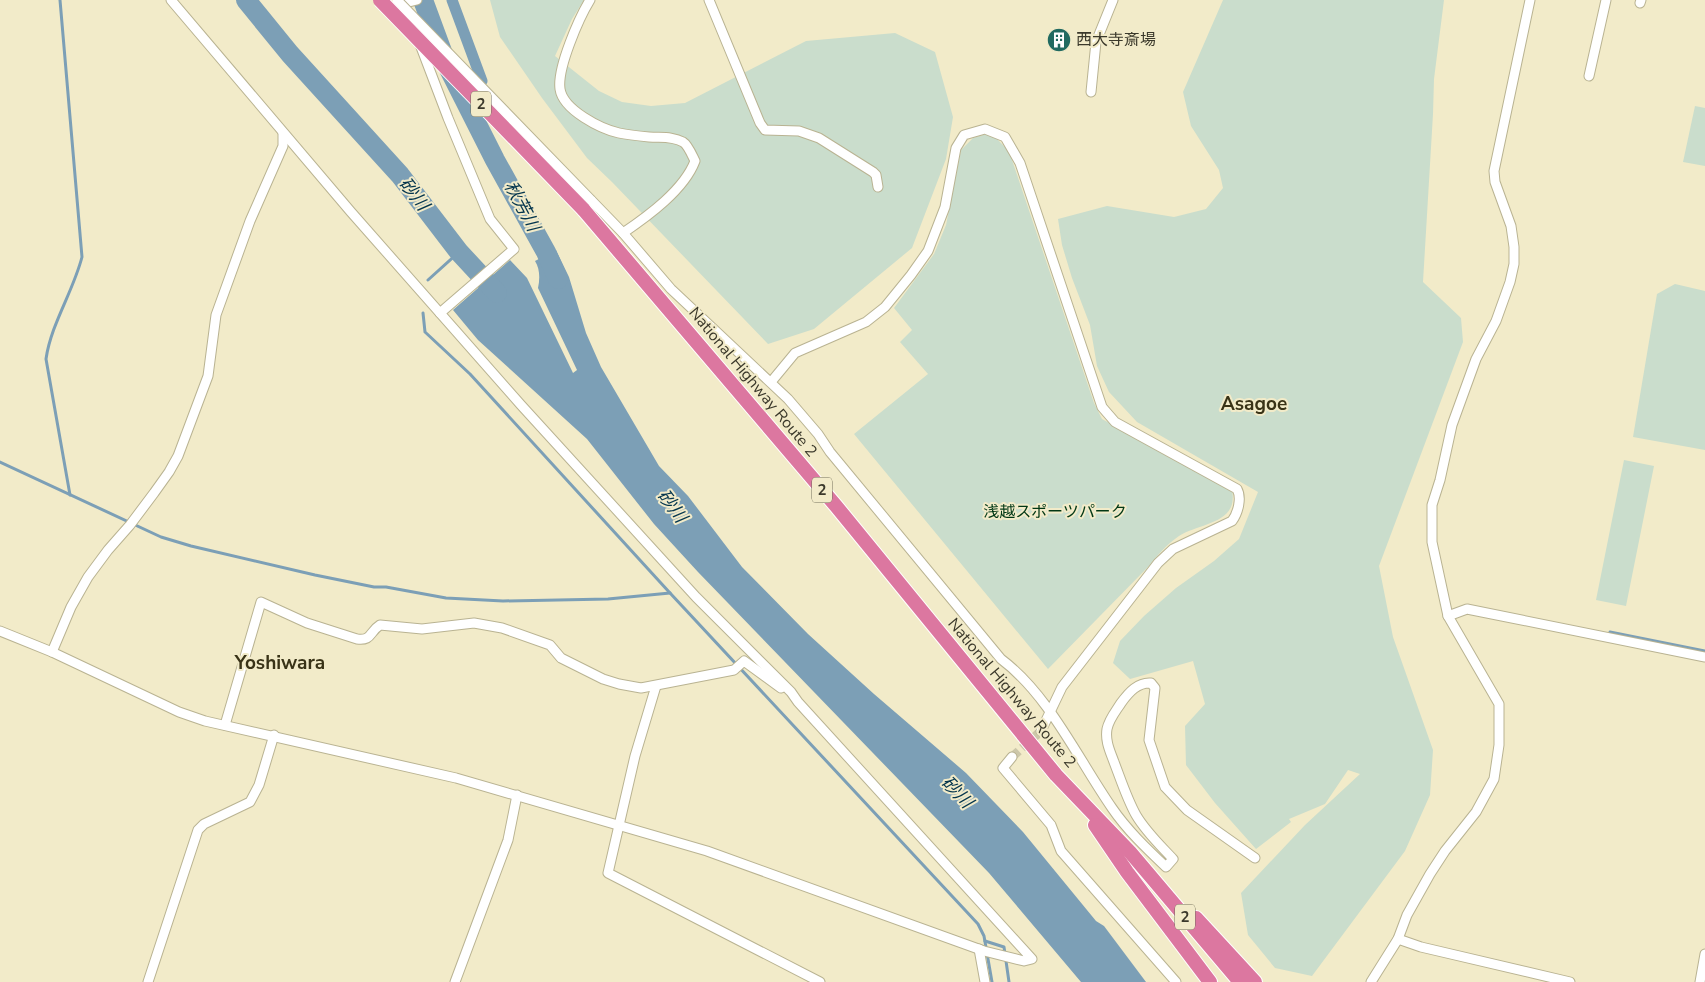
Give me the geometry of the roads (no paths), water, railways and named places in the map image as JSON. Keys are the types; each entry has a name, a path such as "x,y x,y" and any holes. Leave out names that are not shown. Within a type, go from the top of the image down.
{"highway":[{"name":"National Highway Route 2","path":"380,0 587,204 1056,774 1130,852 1240,982"},
{"path":"1056,774 1210,982"},
{"path":"1130,852 1214,935 1255,982"}],"street":[{"path":"0,631 52,652 179,712 205,721 274,735 456,778 517,795 707,851 982,950 1024,961 1032,959 798,702 791,692 696,597 520,405 283,133 171,0"},
{"path":"590,0 566,54 561,74 560,91 570,106 594,124 617,132 650,138 671,138 684,142 695,161 690,174 651,214 623,233"},
{"path":"709,0 760,123 765,130 799,131 819,138 873,172 876,175 878,187"},
{"path":"1090,92 1096,42 1113,0"},
{"path":"1371,982 1398,939 1406,915 1430,874 1445,851 1476,812 1494,779 1498,745 1499,704 1448,616 1432,542 1432,505 1440,480 1452,425 1476,359 1496,321 1510,282 1514,264 1511,226 1495,182 1494,171 1530,0"},
{"path":"1590,76 1606,0"},
{"path":"406,1 448,118 490,219 514,249 440,313"},
{"path":"406,1 587,204 623,233 671,290 771,382 818,434 830,452 1001,659 1014,669 1050,712 1113,809 1139,841 1166,867 1173,860 1137,816 1128,799 1106,741 1110,719 1135,687 1146,682 1154,684 1156,694 1149,740 1165,788 1187,810 1255,858"},
{"path":"771,382 796,353 866,322 885,307 911,275 928,251 945,207 956,148 964,135 985,129 1005,137 1020,163 1102,407 1115,422 1237,489 1240,496 1236,516 1232,520 1172,549 1158,564 1062,687 1041,730"},
{"path":"52,652 71,607 88,577 169,472 184,441 208,376 216,316 250,221 283,146 283,133"},
{"path":"225,725 261,602 307,624 357,640 369,638 374,628 380,625 411,629 474,624 502,628 550,645 561,658 603,679 641,688 734,670 744,662 782,689 791,692"},
{"path":"1448,616 1467,609 1705,657"},
{"path":"656,686 635,756 608,873 820,982"},
{"path":"148,982 198,830 204,824 250,802 259,785 274,735"},
{"path":"1012,757 1003,768 1051,825 1061,851 1176,982"},
{"path":"455,982 505,849 517,795"},
{"path":"1398,939 1421,947 1570,982"},
{"path":"982,950 985,982"},
{"path":"1700,982 1705,954"}],"water":[{"path":"556,250 569,277 586,333 601,367 659,466 688,496 742,567 808,634 966,773 1023,832 1096,921 1104,926 1146,982 1081,982 989,873 654,524 587,439 478,340 453,310 510,260 527,278 573,373 577,370 538,288 539,274 535,261"}],"waterway":[{"path":"60,0 82,257 52,333 46,359 70,495"},
{"name":"砂川","path":"246,0 290,54 400,175 459,252 497,293"},
{"name":"秋芳川","path":"423,0 447,65 495,160 546,252 558,279"},
{"path":"452,0 482,81"},
{"path":"428,280 459,252"},
{"path":"423,313 425,332 470,374 670,593 978,924 984,936 992,982"},
{"path":"0,462 161,537 191,546 374,587 386,587 446,598 503,601 608,599 670,593"},
{"path":"1610,632 1705,651"},
{"path":"985,941 1004,947 1009,982"}],"tunnel":[{"path":"1012,757 1041,731"}],"place":[{"name":"西大寺斎場","path":"1059,40"}],"district":[{"name":"Asagoe","path":"1254,404"},
{"name":"Yoshiwara","path":"280,663"}],"park label":[{"name":"浅越スポーツパーク","path":"1055,512"}]}
